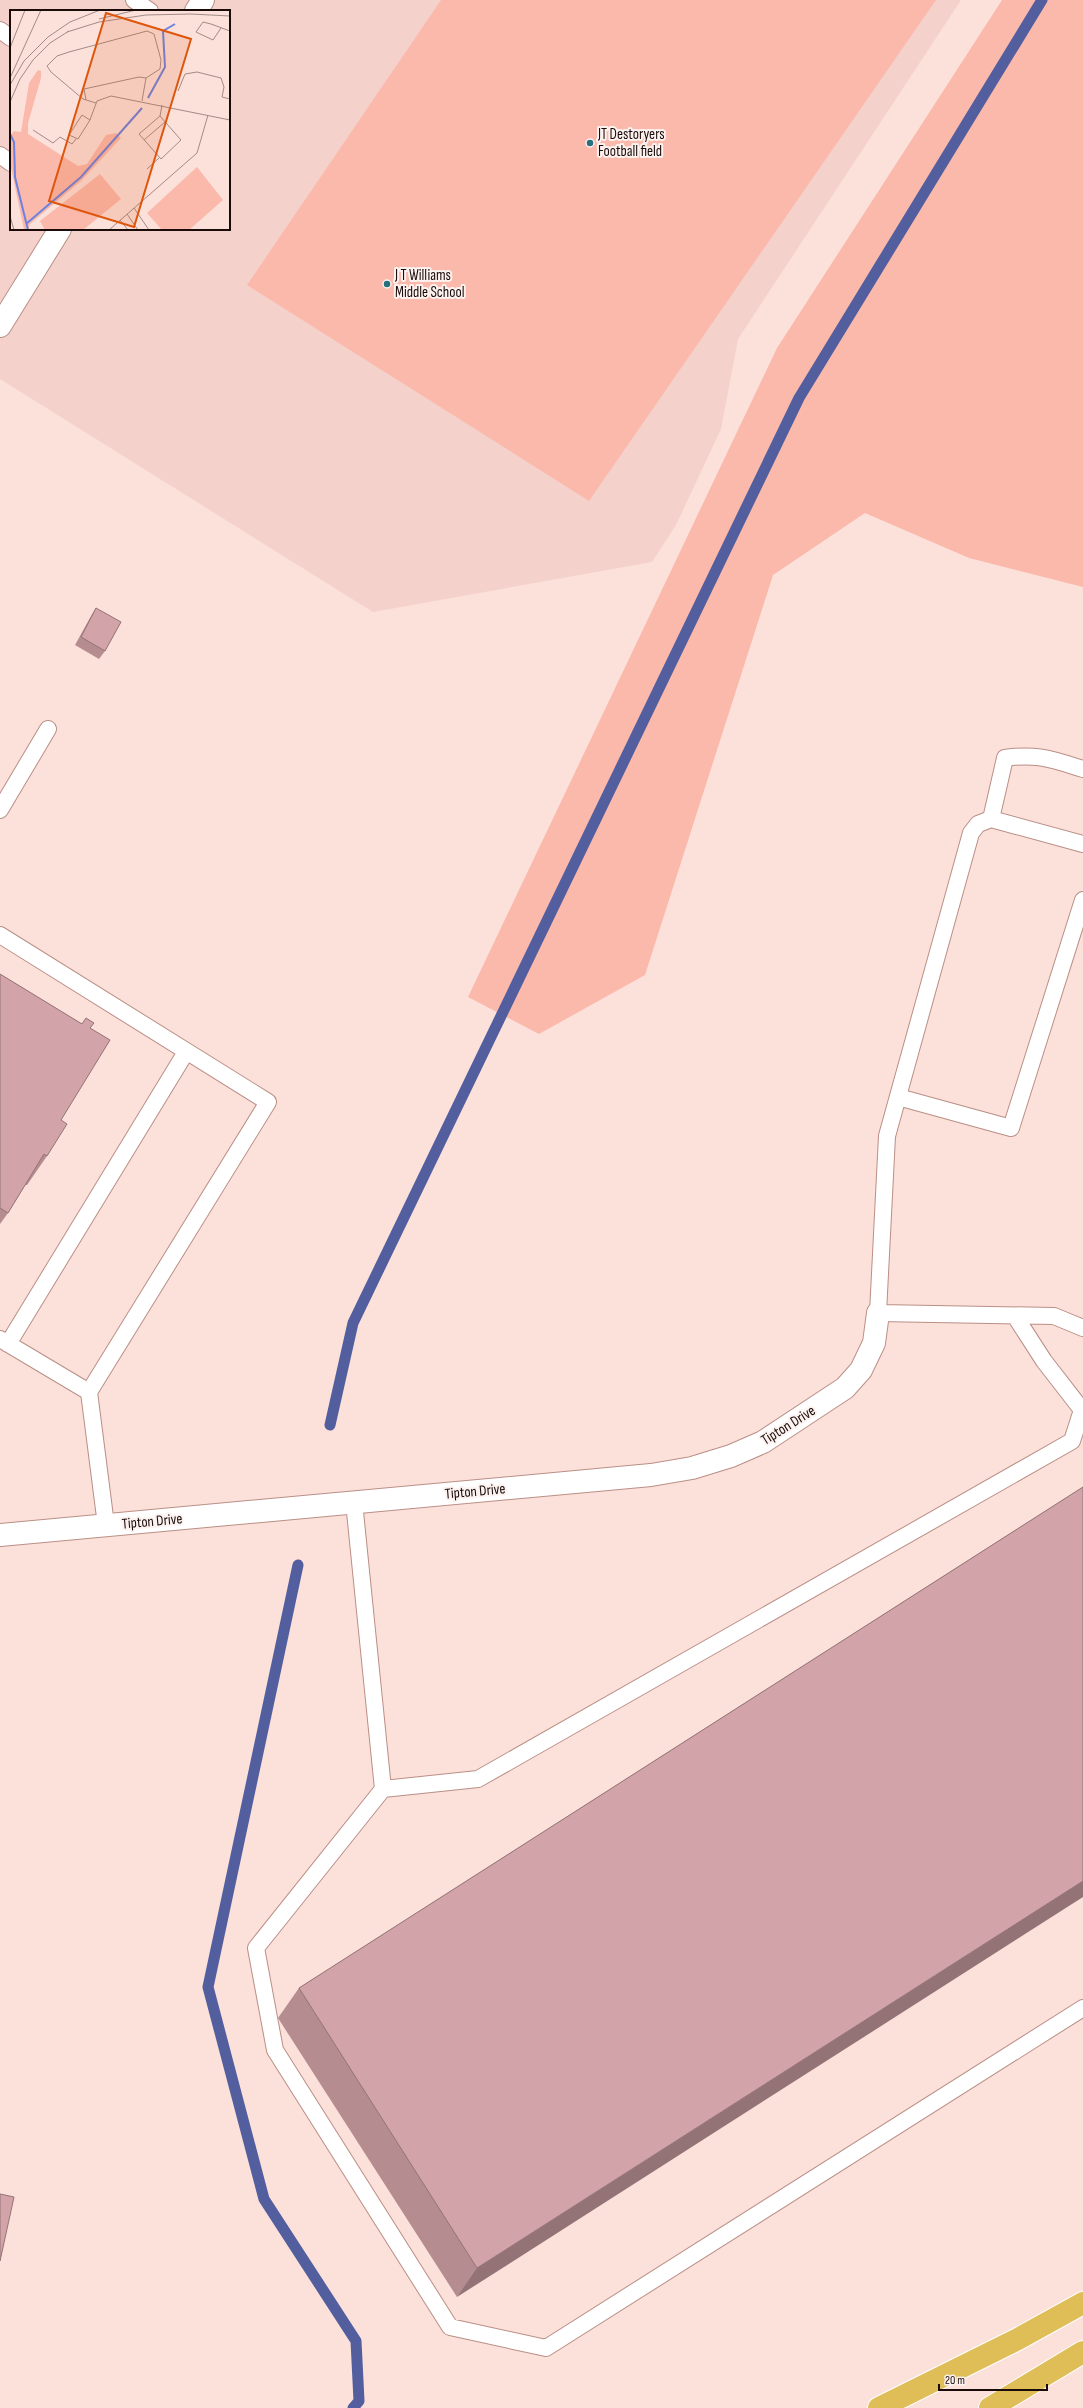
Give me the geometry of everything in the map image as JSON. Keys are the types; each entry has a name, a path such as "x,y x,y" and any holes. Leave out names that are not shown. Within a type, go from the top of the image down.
{"highway":[{"path":"879,2408 1018,2339 1083,2303"},
{"path":"990,2408 1083,2352"}],"street":[{"path":"197,10 203,0"},
{"path":"0,326 59,230"},
{"name":"Tipton Drive","path":"0,1535 651,1474 692,1468 731,1456 764,1442 845,1388 861,1370 874,1343 878,1313"}],"lane":[{"path":"134,0 149,10"},
{"path":"0,30 10,37"},
{"path":"0,155 10,162"},
{"path":"0,810 48,729"},
{"path":"991,819 1006,758 1023,755 1042,756 1083,769"},
{"path":"1083,844 991,819 978,824 970,833 887,1136 878,1313 1054,1316 1083,1328"},
{"path":"898,1097 1011,1128 1083,900"},
{"path":"0,935 268,1102 89,1392 106,1525"},
{"path":"89,1392 4,1341 186,1052"},
{"path":"383,1789 478,1780 1072,1441 1082,1410 1044,1361 1015,1316"},
{"path":"354,1502 383,1789 256,1948 275,2050 450,2327 546,2348 1083,2008"}],"shaded area":[{"name":"J T Williams Middle School","path":"0,0 961,0 738,339 721,429 676,525 652,562 373,612 0,379"},
{"name":"JT Destoryers Football field","path":"441,0 936,0 589,501 247,285"},
{"path":"1002,0 1083,0 1083,587 969,558 865,513 773,575 645,975 539,1034 468,997 777,348"}],"building":[{"path":"96,608 121,622 105,651 81,637"},
{"path":"0,974 82,1024 86,1018 94,1023 90,1028 110,1040 61,1120 67,1124 47,1156 44,1154 8,1213 0,1208"},
{"path":"1083,1487 1083,1881 477,2268 299,1988"},
{"path":"0,2194 14,2197 0,2261"}],"waterway":[{"path":"330,1425 353,1323 799,398 1042,0"},
{"path":"298,1565 208,1987 264,2199 356,2341 359,2401 353,2408"}],"place":[{"name":"JT Destoryers Football field","path":"590,143"},
{"name":"J T Williams Middle School","path":"387,284"}]}
